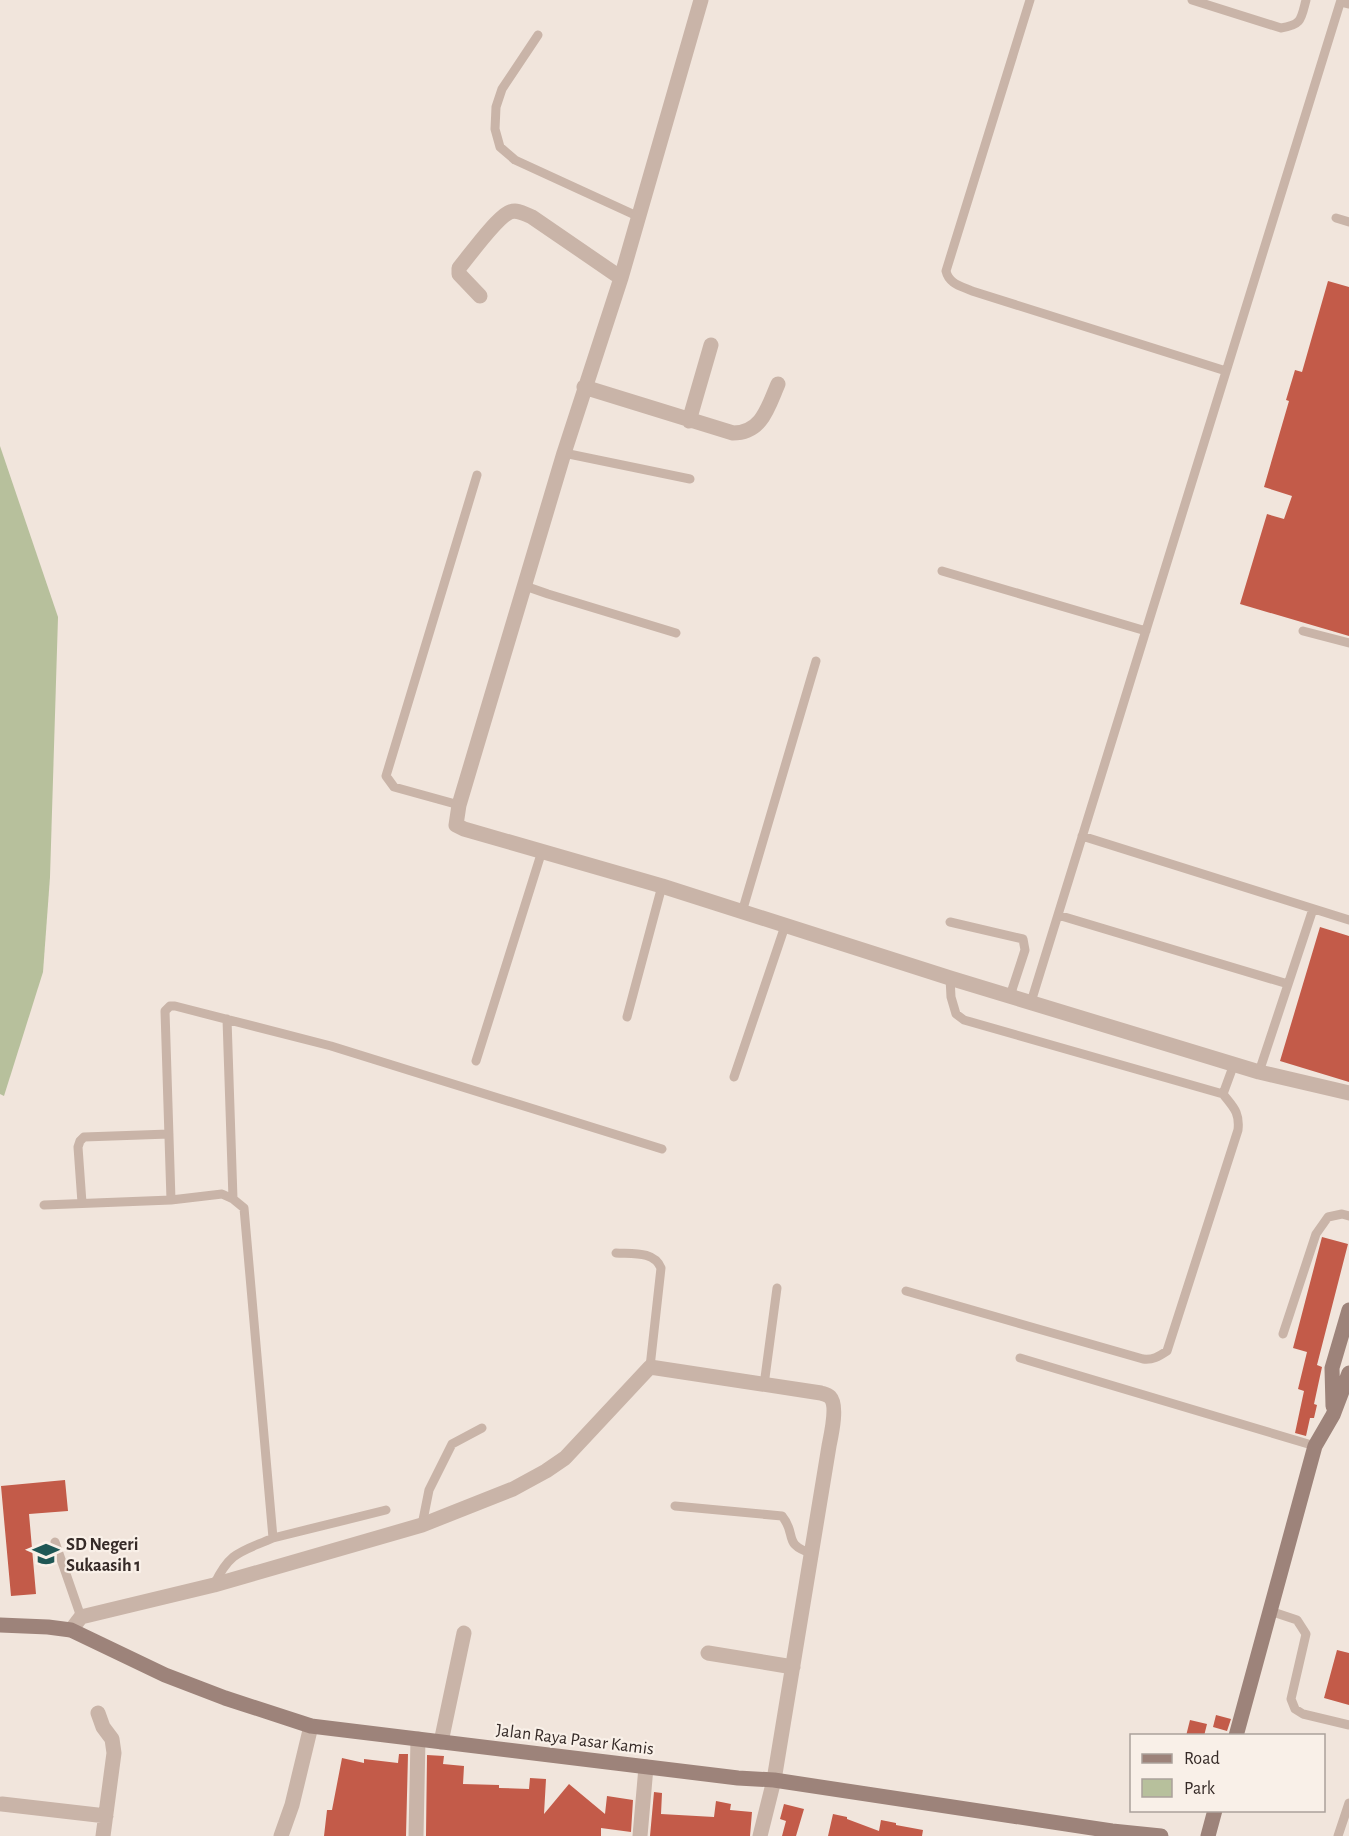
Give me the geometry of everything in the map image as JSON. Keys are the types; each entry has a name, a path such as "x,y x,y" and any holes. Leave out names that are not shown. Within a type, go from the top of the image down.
{"main road":[{"path":"1334,1415 1332,1368 1349,1310"},
{"path":"1237,1734 1316,1446 1334,1415 1349,1375"},
{"name":"Jalan Raya Pasar Kamis","path":"0,1625 71,1630 165,1675 225,1698 311,1726 738,1778 774,1780 1112,1833 1161,1836"},
{"path":"1208,1836 1214,1812"}],"street":[{"path":"701,0 621,278 584,387 455,822 459,828 662,886 950,978 1260,1072 1349,1094"},
{"path":"1343,0 1349,1"},
{"path":"480,296 459,274 459,268 508,212 518,211 532,217 621,278"},
{"path":"690,421 711,345"},
{"path":"584,387 690,421 733,433 744,433 753,429 765,414 778,384"},
{"path":"71,1630 81,1617 214,1584 422,1525 513,1489 565,1458 650,1367 821,1393 831,1398 833,1403 830,1446 774,1780 760,1836"},
{"path":"441,1742 464,1633"},
{"path":"708,1653 793,1666"},
{"path":"98,1713 103,1727 112,1739 114,1753 103,1836"},
{"path":"281,1836 292,1805 311,1726"},
{"path":"416,1836 418,1739"},
{"path":"640,1836 646,1767"},
{"path":"2,1804 106,1816"}],"lane":[{"path":"1030,0 946,271 948,278 953,283 972,291 1226,371"},
{"path":"1191,0 1281,28 1293,26 1300,21 1306,0"},
{"path":"1031,1002 1343,0"},
{"path":"538,35 502,88 496,107 495,129 500,147 515,160 637,216"},
{"path":"1336,218 1349,222"},
{"path":"564,453 690,479"},
{"path":"459,805 394,787 386,776 477,475"},
{"path":"942,571 1146,631"},
{"path":"525,586 676,633"},
{"path":"1303,631 1349,644"},
{"path":"742,912 816,661"},
{"path":"1082,836 1349,920"},
{"path":"476,1060 542,851"},
{"path":"627,1017 662,886"},
{"path":"1260,1072 1313,909"},
{"path":"1058,915 1288,984"},
{"path":"950,922 1023,939 1025,950 1010,996"},
{"path":"734,1077 785,926"},
{"path":"906,1291 1143,1359 1151,1360 1158,1357 1167,1351 1238,1131 1238,1113 1223,1094 964,1020 956,1014 951,997 950,978"},
{"path":"171,1200 165,1011 175,1006 331,1046 662,1149"},
{"path":"226,1019 233,1199"},
{"path":"1223,1094 1234,1064"},
{"path":"82,1203 78,1147 84,1137 169,1134"},
{"path":"44,1205 171,1200 222,1194 244,1208 273,1538"},
{"path":"1283,1334 1316,1234 1328,1216 1342,1214 1349,1216"},
{"path":"616,1253 649,1256 656,1259 661,1268 650,1367"},
{"path":"764,1384 777,1288"},
{"path":"1020,1358 1316,1446"},
{"path":"1332,1368 1349,1375"},
{"path":"422,1525 429,1490 452,1444 482,1428"},
{"path":"675,1506 782,1516 789,1523 792,1540 798,1548 813,1554"},
{"path":"214,1584 230,1558 240,1552 273,1538 386,1510"},
{"path":"55,1542 81,1617"},
{"path":"1270,1611 1297,1620 1306,1634 1291,1699 1295,1709 1304,1714 1349,1725"},
{"path":"1338,1836 1349,1803"}],"green space":[{"path":"0,446 58,617 50,877 43,972 4,1096 0,1094"}],"building":[{"path":"1328,281 1349,287 1349,636 1240,604 1267,514 1284,519 1292,496 1264,487 1289,401 1286,400 1295,370 1302,372"},
{"path":"1320,927 1349,936 1349,1082 1280,1061"},
{"path":"1322,1237 1348,1244 1317,1365 1322,1367 1314,1404 1317,1405 1314,1418 1310,1418 1306,1436 1295,1433 1304,1391 1298,1389 1307,1352 1293,1348"},
{"path":"65,1480 68,1511 29,1514 36,1594 11,1596 1,1486"},
{"path":"1337,1650 1349,1653 1349,1705 1324,1698"},
{"path":"1216,1715 1231,1719 1227,1731 1213,1727"},
{"path":"1190,1720 1207,1724 1204,1734 1186,1734"},
{"path":"399,1754 408,1754 406,1836 324,1836 327,1810 332,1810 342,1758 364,1763 364,1759 398,1763"},
{"path":"427,1755 444,1756 443,1764 464,1766 463,1784 529,1789 530,1778 546,1779 544,1814 569,1784 605,1814 607,1796 633,1800 631,1832 601,1828 601,1836 426,1836"},
{"path":"654,1792 662,1793 661,1814 714,1817 716,1801 731,1804 730,1810 752,1812 750,1836 650,1836"},
{"path":"784,1804 804,1809 796,1836 782,1836 786,1821 780,1819"},
{"path":"833,1814 847,1817 847,1819 879,1831 881,1820 896,1823 896,1825 923,1830 922,1836 828,1836"}],"place":[{"name":"SD Negeri Sukaasih 1","path":"46,1554"}]}
